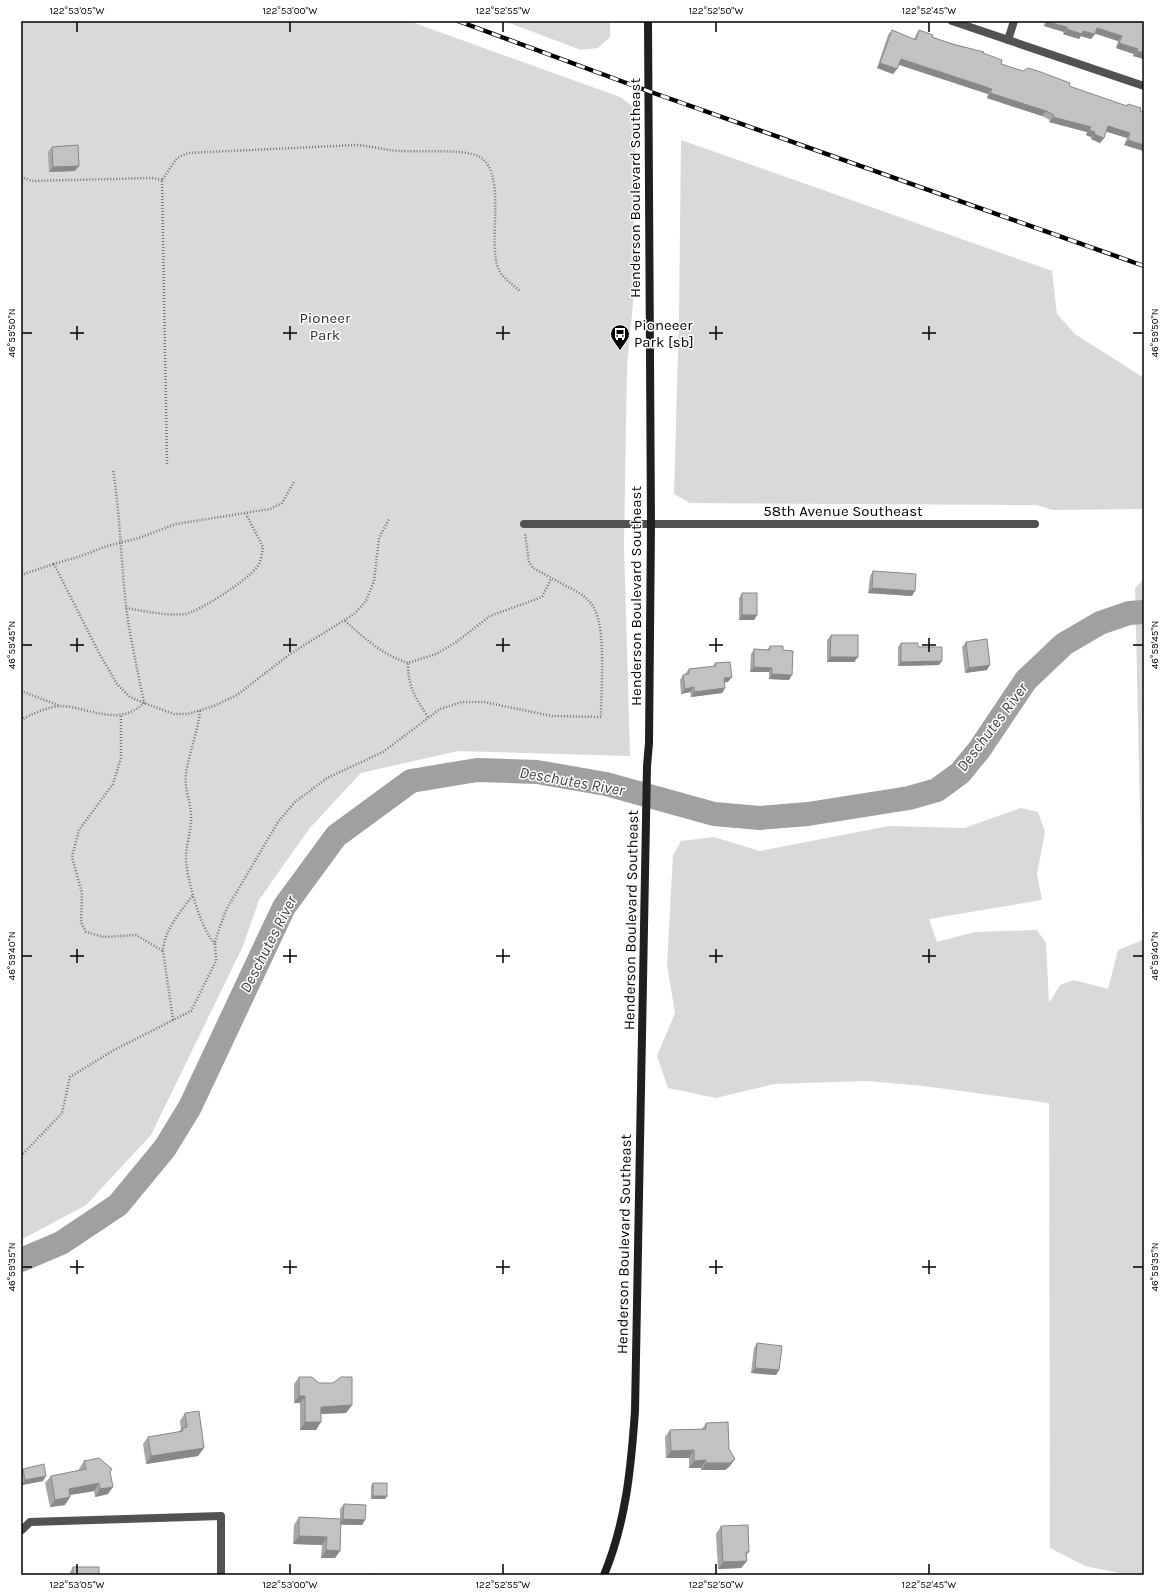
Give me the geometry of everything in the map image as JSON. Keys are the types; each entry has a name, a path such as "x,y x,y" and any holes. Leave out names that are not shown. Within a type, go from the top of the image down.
{"street":[{"name":"Henderson Boulevard Southeast","path":"604,1575 617,1539 625,1508 630,1477 635,1411 647,824 646,766 648,743 651,524 648,21"},
{"path":"952,21 1144,86"},
{"path":"1008,40 1014,21"},
{"name":"58th Avenue Southeast","path":"524,524 1034,524"},
{"path":"22,1530 30,1522 221,1516 221,1575"}],"path":[{"path":"167,464 162,180 177,158 188,153 356,145 374,146 397,151 464,153 478,156 486,163 492,174 495,191 494,236 498,268 504,278 520,291"},
{"path":"21,177 32,181 152,178 162,180"},
{"path":"113,469 117,498 119,543 126,608 144,703"},
{"path":"21,575 176,524 270,509 282,503 294,482"},
{"path":"126,608 160,614 186,614 206,604 247,578 258,566 263,546 246,514"},
{"path":"54,564 96,647 117,684 130,697 144,703 174,714 188,714 200,711 237,695 290,654 354,614 366,601 374,581 379,538 390,519"},
{"path":"21,1156 62,1112 70,1077 114,1050 191,1011 216,961 215,944 226,910 278,822 295,802 327,778 383,752 440,709 462,702 484,702 552,716 601,717 600,627 596,612 588,599 533,568 529,562 524,524"},
{"path":"345,621 363,637 383,651 408,663 436,654 455,643 490,616 542,596 551,579"},
{"path":"408,663 408,680 428,717"},
{"path":"21,691 61,706 121,716 139,708 144,703"},
{"path":"21,720 31,715 61,706"},
{"path":"200,711 199,723 194,737 186,774 187,793 191,812 190,837 186,856 193,895 207,937 215,944"},
{"path":"121,716 121,758 113,784 79,830 72,856 82,893 81,922 86,932 104,937 136,935 163,951"},
{"path":"173,1020 163,951 164,942 179,914 193,895"}],"green space":[{"name":"Pioneer Park","path":"21,21 409,21 620,97 636,109 633,304 627,365 624,544 630,756 458,751 361,773 309,829 259,900 243,946 151,1135 86,1205 21,1240"},
{"path":"504,21 610,21 610,37 598,48 581,50"},
{"path":"681,140 1052,271 1057,314 1075,334 1144,378 1144,509 1053,510 1036,505 690,503 674,494 679,318"},
{"path":"1144,579 1144,1575 1128,1575 1085,1566 1050,1548 1049,1103 924,1086 867,1081 774,1084 716,1098 668,1088 657,1056 675,1013 667,965 673,855 681,841 714,837 760,851 889,826 964,828 1021,808 1038,812 1045,832 1037,874 1042,900 929,919 937,942 975,932 1037,930 1046,943 1049,1003 1060,985 1074,980 1108,989 1118,950 1143,940 1135,588"}],"building":[{"path":"1047,21 1144,21 1144,53 1137,51 1138,49 1119,43 1122,36 1097,28 1095,34 1083,31 1082,34 1067,29 1067,27"},
{"path":"892,30 916,40 919,30 933,35 932,37 952,44 984,52 983,53 1002,60 1001,64 1023,71 1028,68 1038,71 1070,83 1069,86 1127,106 1128,104 1141,108 1140,111 1144,112 1144,145 1128,140 1130,133 1108,126 1104,138 1089,130 1091,127 1053,117 1054,115 1046,111 990,93 992,89 901,59 897,69 880,63"},
{"path":"78,145 79,166 53,167 52,147"},
{"path":"873,571 916,574 915,591 872,588"},
{"path":"742,593 757,593 757,615 742,615"},
{"path":"831,635 858,635 858,657 830,657"},
{"path":"987,639 990,665 969,668 966,642"},
{"path":"901,643 918,643 918,647 942,647 942,661 901,662"},
{"path":"770,646 783,646 783,650 793,651 792,675 772,674 772,668 754,667 754,649 770,650"},
{"path":"730,662 732,677 724,678 725,688 694,692 694,687 685,689 683,675 689,674 689,669 716,666 715,663"},
{"path":"757,1343 782,1346 779,1370 755,1368"},
{"path":"299,1377 312,1377 319,1383 333,1383 341,1377 352,1377 352,1405 321,1407 321,1422 305,1422 305,1396 299,1396"},
{"path":"199,1411 204,1448 151,1456 148,1437 183,1431 182,1428 187,1427 185,1413"},
{"path":"728,1422 729,1449 735,1459 730,1463 706,1463 706,1460 694,1461 694,1450 671,1451 670,1430 706,1429 706,1423"},
{"path":"99,1458 112,1469 110,1472 113,1487 100,1489 99,1483 69,1489 70,1497 55,1500 51,1476 86,1469 84,1461"},
{"path":"44,1464 46,1476 25,1480 23,1469"},
{"path":"373,1483 387,1483 387,1496 373,1496"},
{"path":"344,1504 366,1505 365,1520 343,1519"},
{"path":"299,1517 341,1519 340,1551 326,1550 327,1537 299,1536"},
{"path":"748,1525 749,1552 746,1552 747,1561 723,1562 721,1526"},
{"path":"73,1567 99,1567 99,1575 73,1575"}],"waterway":[{"name":"Deschutes River","path":"21,1260 61,1243 118,1205 165,1148 190,1107 284,907 336,836 411,781 477,770 537,772 606,784 714,814 760,818 808,814 909,798 937,790 960,773 979,750 1026,680 1064,644 1100,623 1129,613 1144,612"}],"railway":[{"path":"458,21 648,91 1144,266"}],"place":[{"name":"Pioneeer Park [sb]","path":"620,351"}]}
